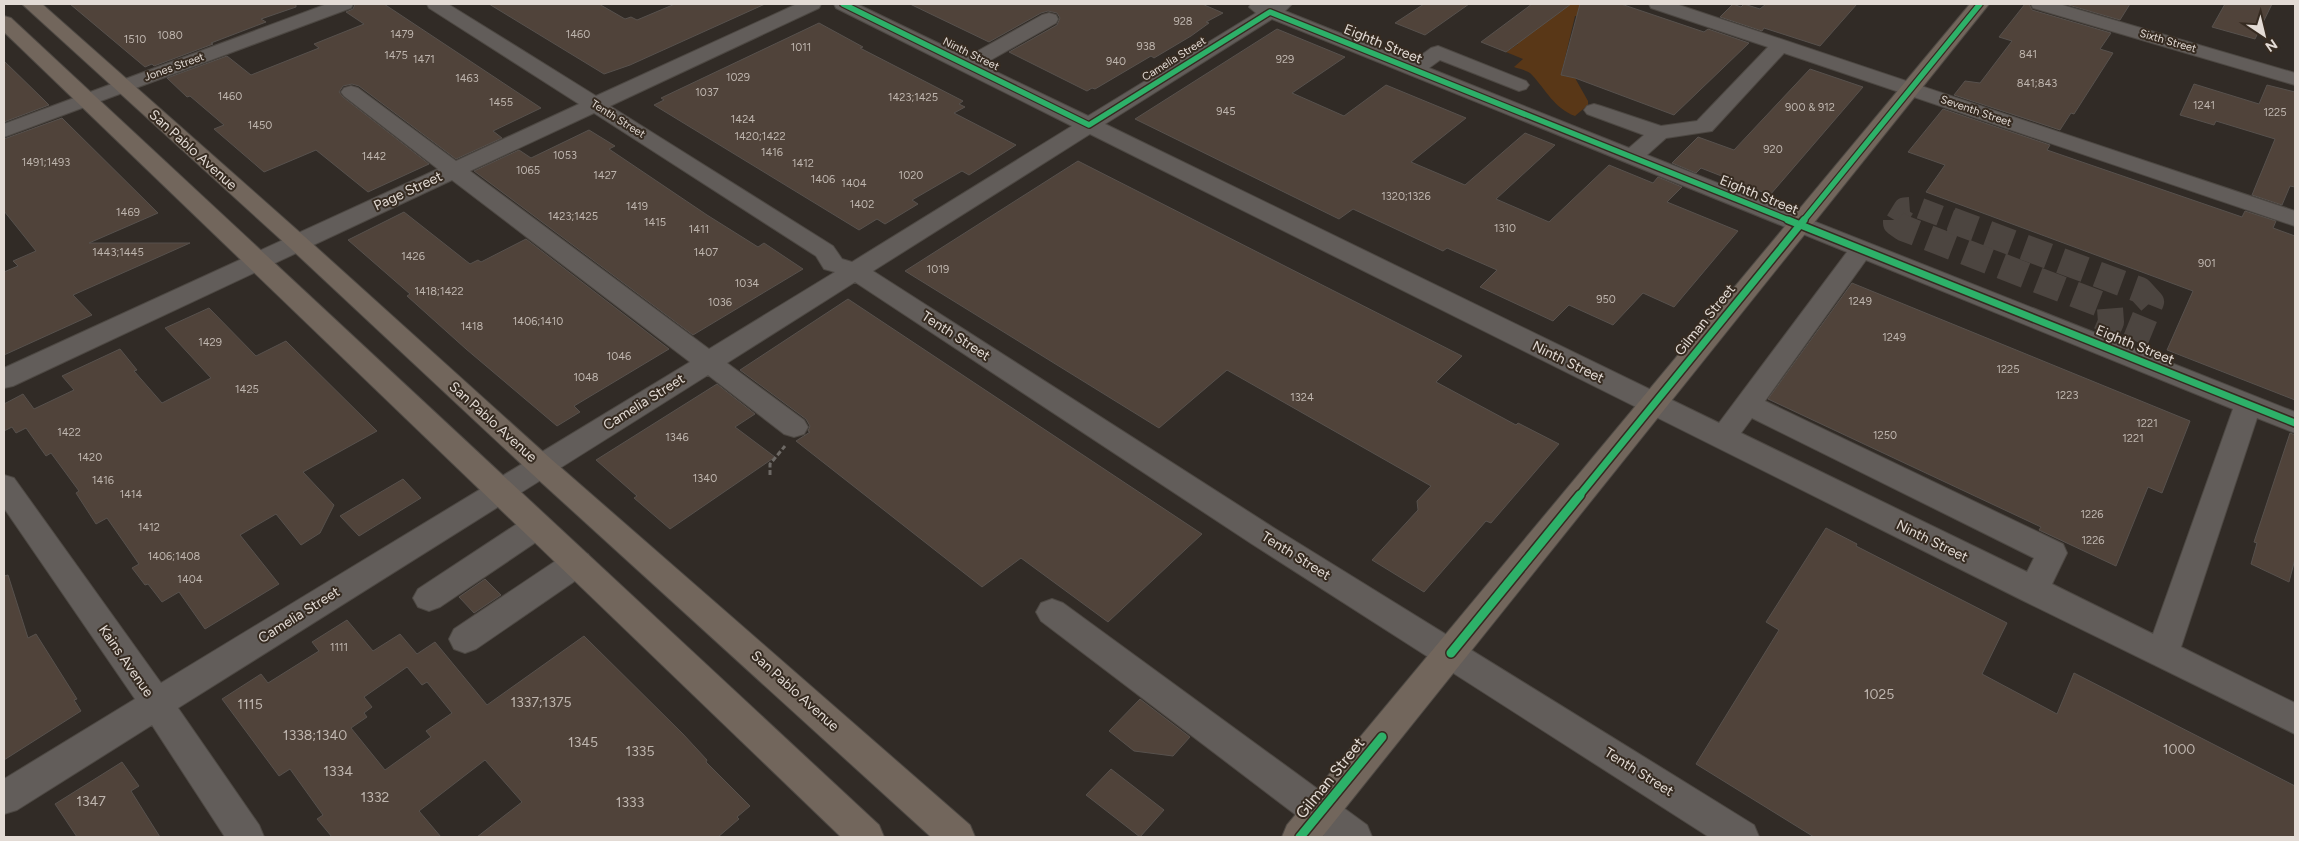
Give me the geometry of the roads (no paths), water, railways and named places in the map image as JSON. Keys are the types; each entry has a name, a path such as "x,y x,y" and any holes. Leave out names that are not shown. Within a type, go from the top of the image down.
{"main road":[{"name":"San Pablo Avenue","path":"30,4 297,242 541,466 957,837"},
{"name":"Gilman Street","path":"1310,825 1980,4"},
{"path":"4,22 866,837"}],"street":[{"name":"Jones Street","path":"4,131 344,4"},
{"name":"Tenth Street","path":"436,4 825,251 833,264 854,270 1214,505 1741,837"},
{"name":"Page Street","path":"4,379 812,4"},
{"name":"Ninth Street","path":"843,4 2295,719"},
{"name":"Eighth Street","path":"1250,4 1276,8 1414,70 2295,423"},
{"name":"Seventh Street","path":"1658,4 2295,219"},
{"name":"Sixth Street","path":"2040,4 2295,79"},
{"name":"Camelia Street","path":"4,798 1276,8"},
{"path":"968,65 1049,19"},
{"path":"1594,110 1659,133 1704,126 1782,45"},
{"path":"1414,70 1438,52 1519,85"},
{"path":"351,92 794,427"},
{"path":"1631,157 1659,133"},
{"path":"1723,438 1862,249"},
{"path":"1747,404 2052,553 2033,591"},
{"path":"2162,654 2248,404"},
{"name":"Kains Avenue","path":"4,486 246,837"},
{"path":"429,598 537,526"},
{"path":"465,639 576,563"},
{"path":"1052,612 1310,825 1354,837"}],"tunnel":[{"path":"1896,221 1904,208 1917,207 1954,221"},
{"path":"1951,220 2140,290 2151,302 2129,356"},
{"path":"1896,221 1903,228 2110,308 2111,322 2101,345"}]}
